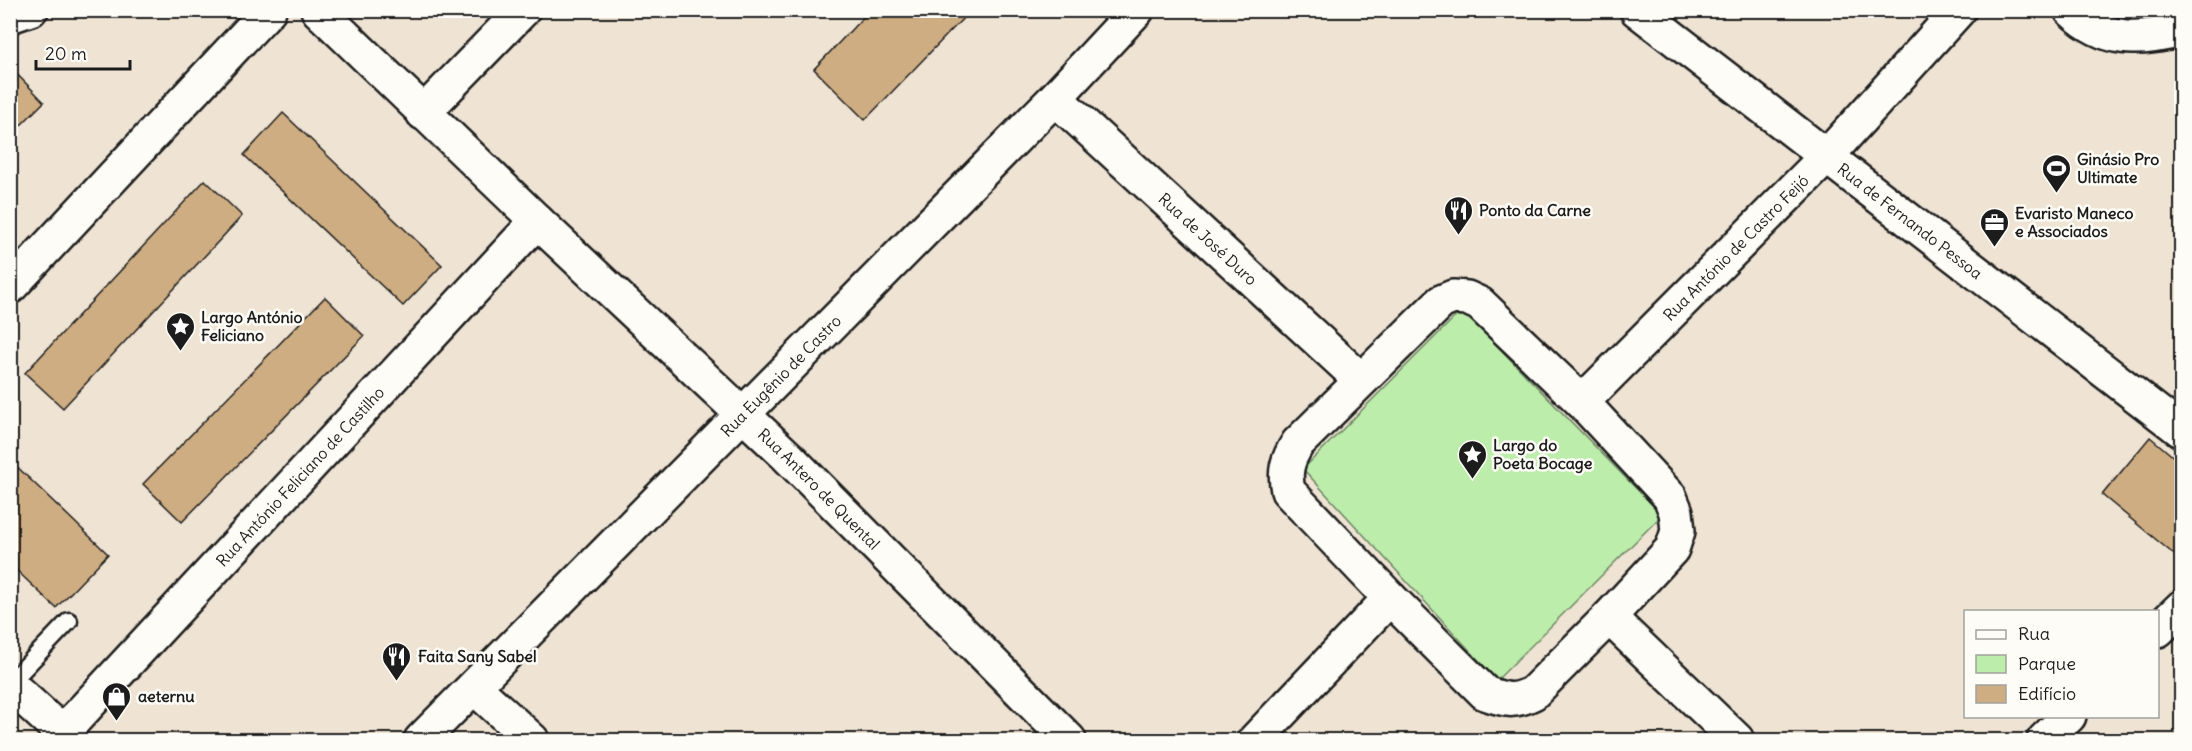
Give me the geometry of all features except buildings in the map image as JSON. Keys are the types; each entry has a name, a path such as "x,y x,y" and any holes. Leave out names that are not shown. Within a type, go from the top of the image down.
{"street":[{"path":"10,287 269,10"},
{"name":"Rua Antero de Quental","path":"318,10 423,113 787,456 1069,741"},
{"path":"423,113 523,10"},
{"name":"Rua Eugênio de Castro","path":"422,741 1055,98 1137,10"},
{"name":"Rua de Fernando Pessoa","path":"1637,10 2181,431"},
{"name":"Rua António de Castro Feijó","path":"1582,402 1827,156 1959,10"},
{"path":"2071,10 2083,21 2108,34 2132,38 2157,36 2181,30"},
{"name":"Rua de José Duro","path":"1055,98 1361,380"},
{"name":"Rua António Feliciano de Castilho","path":"66,737 537,221"},
{"path":"1453,297 1467,298 1480,304 1582,402 1670,497 1676,512 1678,531 1672,549 1609,618 1533,693 1518,700 1502,699 1485,693 1288,491 1285,478 1288,459 1298,443 1361,380 1441,302 1453,297"},
{"path":"1255,741 1390,597"},
{"path":"2159,628 2181,607"},
{"path":"1609,618 1737,741"},
{"path":"10,684 66,737"},
{"path":"474,687 532,741"},
{"path":"2044,741 2068,718"}],"lane":[{"path":"10,25 36,16 41,10"},
{"path":"10,684 69,621"}],"green space":[{"path":"1462,310 1662,515 1497,680 1303,469"}],"place":[{"name":"Ginásio Pro Ultimate","path":"2056,194"},
{"name":"Ponto da Carne","path":"1458,236"},
{"name":"Evaristo Maneco e Associados","path":"1994,248"},
{"name":"Largo António Feliciano","path":"180,352"},
{"name":"Largo do Poeta Bocage","path":"1472,480"},
{"name":"Faita Sany Sabel","path":"397,682"},
{"name":"aeternu","path":"117,722"}]}
